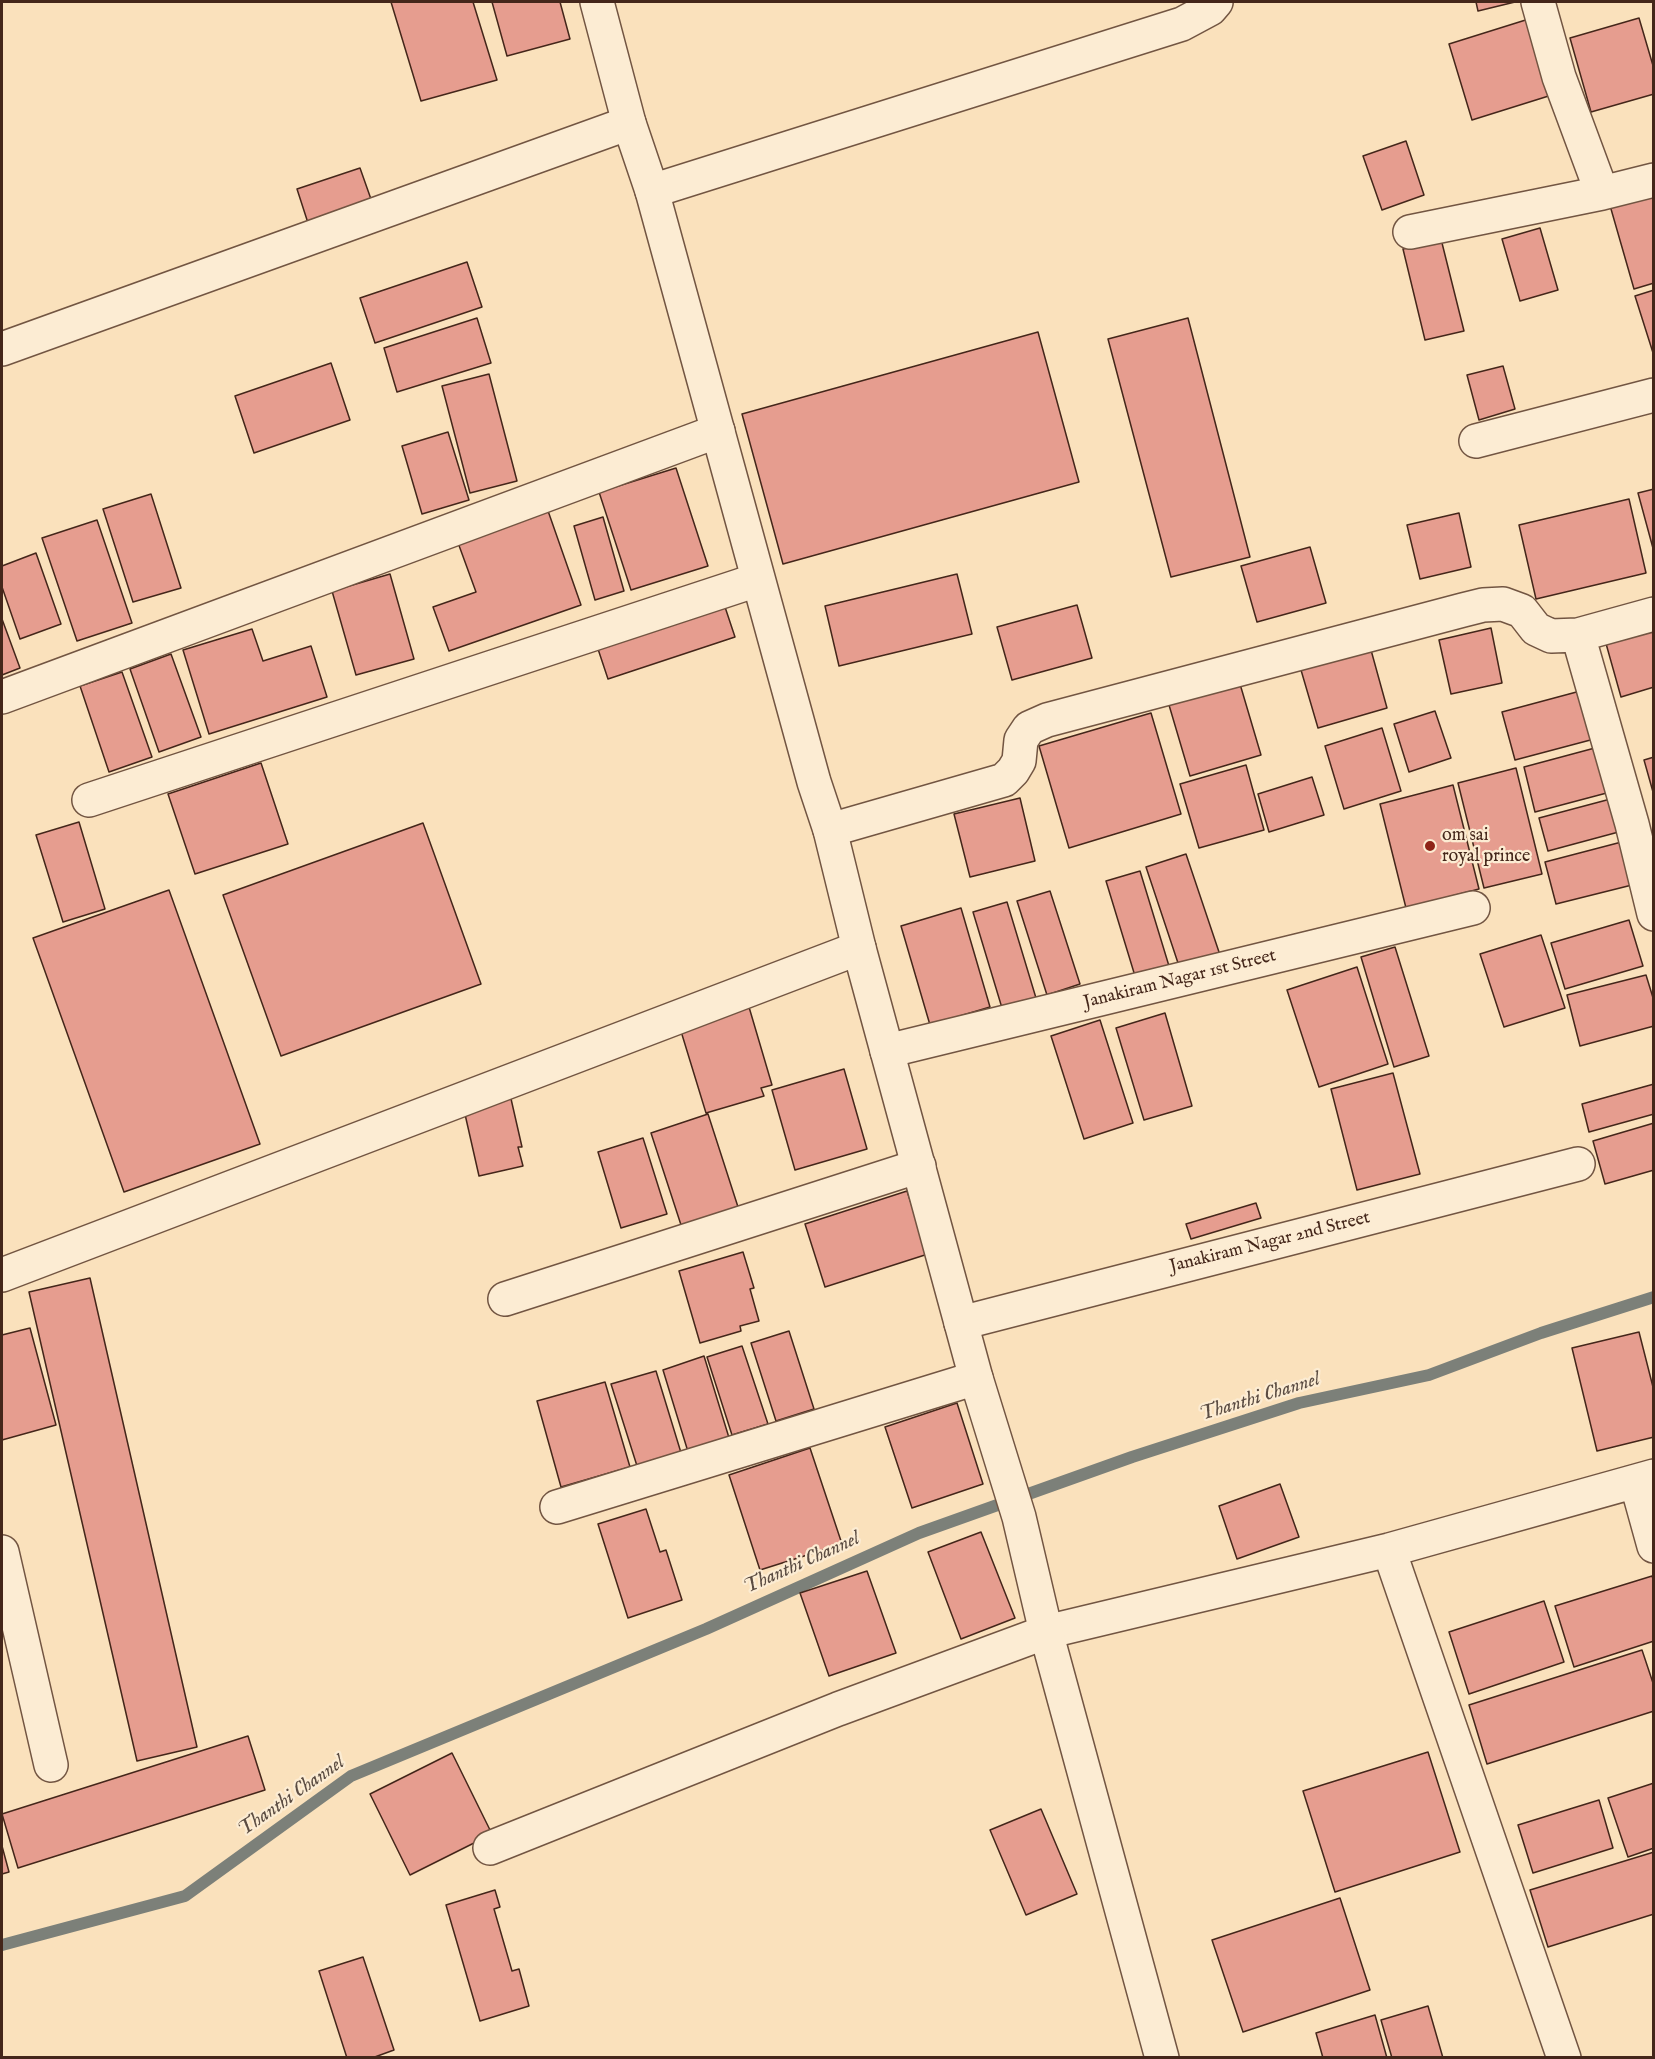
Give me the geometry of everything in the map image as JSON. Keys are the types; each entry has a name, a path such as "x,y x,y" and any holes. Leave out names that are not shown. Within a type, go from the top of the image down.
{"street":[{"path":"597,2 629,123 652,191 757,580 814,782 830,830 859,948 976,1378 1019,1517 1046,1632 1162,2058"},
{"path":"652,191 1182,24 1210,9 1216,2"},
{"path":"1538,2 1559,77 1602,193"},
{"path":"2,348 629,123"},
{"path":"1410,232 1602,193 1653,180"},
{"path":"1476,441 1653,394"},
{"path":"2,697 718,431"},
{"path":"89,800 757,580"},
{"path":"830,830 1004,780 1019,761 1022,740 1029,728 1047,720 1451,613 1483,605 1503,604 1522,611 1536,629 1551,636 1578,635 1653,614"},
{"path":"1578,635 1632,824 1653,914"},
{"name":"Janakiram Nagar 1st Street","path":"887,1051 1473,908"},
{"path":"2,1275 859,948"},
{"name":"Janakiram Nagar 2nd Street","path":"961,1323 1578,1164"},
{"path":"505,1299 919,1166"},
{"path":"556,1507 976,1378"},
{"path":"490,1848 838,1709 1046,1632 1389,1550 1645,1479 1653,1546"},
{"path":"1389,1550 1564,2058"},
{"path":"2,1552 51,1765"}],"building":[{"path":"391,2 473,2 497,80 421,101"},
{"path":"492,2 560,2 570,39 507,56"},
{"path":"1476,2 1515,2 1478,11"},
{"path":"1532,18 1555,94 1472,120 1449,44"},
{"path":"1639,18 1654,69 1654,94 1591,112 1570,38"},
{"path":"1406,141 1424,195 1382,210 1363,156"},
{"path":"360,168 372,202 308,223 297,189"},
{"path":"1654,188 1654,283 1634,289 1609,202"},
{"path":"1540,228 1558,290 1520,301 1502,239"},
{"path":"1441,239 1464,331 1425,340 1403,249"},
{"path":"467,262 482,307 375,343 360,298"},
{"path":"1654,290 1654,356 1635,296"},
{"path":"477,318 491,363 397,392 384,348"},
{"path":"1188,318 1250,557 1171,577 1108,339"},
{"path":"1038,332 1079,482 783,564 742,414"},
{"path":"331,363 350,420 254,453 235,396"},
{"path":"1503,366 1515,409 1479,420 1467,375"},
{"path":"489,374 517,481 470,493 442,386"},
{"path":"448,432 469,500 422,514 402,446"},
{"path":"676,468 708,566 631,590 599,492"},
{"path":"1654,489 1654,552 1638,493"},
{"path":"151,494 181,588 133,602 103,509"},
{"path":"1629,499 1646,573 1536,599 1519,525"},
{"path":"547,508 581,605 449,651 433,607 476,592 457,540"},
{"path":"1459,513 1471,567 1420,579 1407,525"},
{"path":"603,517 624,591 595,600 574,526"},
{"path":"97,520 132,623 77,641 42,538"},
{"path":"1310,547 1326,603 1257,622 1241,566"},
{"path":"36,553 61,624 20,639 2,587 2,566"},
{"path":"390,574 414,659 356,675 332,591"},
{"path":"957,574 972,634 839,666 825,606"},
{"path":"723,601 735,637 608,679 596,643"},
{"path":"1077,605 1092,658 1012,680 997,627"},
{"path":"2,619 20,668 2,675"},
{"path":"1654,626 1654,687 1621,697 1605,640"},
{"path":"1491,628 1502,683 1451,694 1439,640"},
{"path":"252,629 263,661 311,646 327,697 209,734 183,650"},
{"path":"1371,650 1387,708 1318,728 1301,670"},
{"path":"171,654 201,737 159,752 130,669"},
{"path":"122,672 152,757 109,772 80,686"},
{"path":"1240,684 1261,755 1190,776 1169,705"},
{"path":"1584,690 1598,738 1515,760 1502,712"},
{"path":"1435,711 1451,758 1409,772 1394,724"},
{"path":"1151,713 1181,814 1069,848 1039,746"},
{"path":"1382,728 1401,791 1344,809 1325,746"},
{"path":"1606,745 1618,790 1535,812 1524,767"},
{"path":"1654,757 1654,791 1653,792 1644,760"},
{"path":"261,763 288,844 195,874 168,794"},
{"path":"1246,765 1264,830 1199,848 1180,784"},
{"path":"1516,768 1542,874 1484,888 1458,783"},
{"path":"1312,777 1324,815 1269,832 1258,794"},
{"name":"om sai royal prince","path":"1453,785 1479,889 1406,908 1380,804"},
{"path":"1618,797 1626,830 1548,851 1539,818"},
{"path":"1020,798 1035,861 970,877 954,814"},
{"path":"79,822 105,909 63,922 36,835"},
{"path":"423,823 481,984 281,1056 223,895"},
{"path":"1633,839 1644,882 1556,904 1545,862"},
{"path":"1186,854 1220,955 1180,969 1146,867"},
{"path":"1140,871 1169,966 1135,976 1106,881"},
{"path":"169,890 260,1144 124,1192 33,938"},
{"path":"1050,891 1080,984 1047,995 1017,901"},
{"path":"1007,902 1036,998 1002,1008 973,912"},
{"path":"961,908 990,1007 930,1025 901,926"},
{"path":"1629,920 1643,966 1565,989 1551,943"},
{"path":"1541,935 1565,1008 1504,1027 1480,954"},
{"path":"1395,947 1429,1056 1394,1067 1361,957"},
{"path":"1357,967 1388,1064 1319,1087 1287,990"},
{"path":"1646,975 1654,1001 1654,1026 1580,1046 1567,995"},
{"path":"749,1007 772,1085 761,1088 764,1096 706,1113 680,1028"},
{"path":"1165,1013 1192,1106 1144,1120 1116,1028"},
{"path":"1100,1020 1133,1123 1084,1139 1051,1036"},
{"path":"844,1069 867,1149 795,1170 772,1090"},
{"path":"1393,1073 1420,1174 1357,1190 1331,1089"},
{"path":"1654,1084 1654,1114 1589,1132 1582,1104"},
{"path":"509,1090 522,1147 518,1147 523,1166 479,1176 462,1101"},
{"path":"708,1114 739,1210 682,1228 651,1133"},
{"path":"1654,1123 1654,1170 1605,1184 1593,1141"},
{"path":"643,1138 667,1214 621,1228 598,1152"},
{"path":"907,1191 928,1254 825,1287 805,1224"},
{"path":"1256,1203 1261,1218 1191,1239 1186,1224"},
{"path":"743,1252 754,1288 750,1289 759,1321 740,1326 741,1331 700,1343 679,1271"},
{"path":"90,1278 197,1747 137,1761 29,1292"},
{"path":"30,1328 56,1425 2,1440 2,1335"},
{"path":"789,1331 814,1409 776,1421 751,1343"},
{"path":"1639,1332 1654,1391 1654,1437 1597,1451 1572,1348"},
{"path":"742,1346 768,1424 732,1435 707,1357"},
{"path":"704,1356 730,1441 689,1455 663,1370"},
{"path":"656,1371 682,1456 638,1469 611,1384"},
{"path":"605,1382 630,1467 561,1487 537,1401"},
{"path":"957,1403 983,1484 912,1508 885,1427"},
{"path":"810,1448 842,1544 760,1570 729,1475"},
{"path":"1280,1484 1299,1537 1237,1559 1219,1506"},
{"path":"646,1509 660,1552 666,1550 682,1600 628,1618 598,1524"},
{"path":"981,1532 1015,1618 961,1639 928,1552"},
{"path":"867,1571 896,1653 829,1676 800,1593"},
{"path":"1652,1576 1654,1582 1654,1641 1574,1667 1555,1606"},
{"path":"1544,1601 1564,1662 1469,1694 1449,1632"},
{"path":"1642,1650 1654,1686 1654,1711 1487,1764 1469,1705"},
{"path":"248,1736 265,1790 18,1868 2,1814"},
{"path":"1428,1752 1460,1852 1335,1892 1303,1791"},
{"path":"452,1753 492,1834 410,1875 370,1794"},
{"path":"1654,1783 1654,1848 1628,1857 1608,1798"},
{"path":"1599,1800 1613,1848 1533,1873 1518,1825"},
{"path":"1041,1809 1077,1894 1026,1915 990,1830"},
{"path":"2,1846 9,1872 2,1874"},
{"path":"1654,1852 1654,1914 1548,1947 1530,1890"},
{"path":"495,1890 500,1907 494,1909 512,1971 519,1969 529,2006 480,2021 446,1905"},
{"path":"1340,1898 1370,1990 1243,2032 1212,1940"},
{"path":"363,1957 394,2050 372,2058 347,2058 319,1971"},
{"path":"1428,2006 1443,2058 1392,2058 1381,2020"},
{"path":"1375,2015 1387,2058 1323,2058 1316,2033"}],"waterway":[{"name":"Thanthi Channel","path":"2,1945 185,1896 351,1776 706,1629 919,1533 1132,1457 1299,1403 1429,1375 1541,1333 1654,1297"}],"place":[{"name":"om sai royal prince","path":"1430,846"}]}
